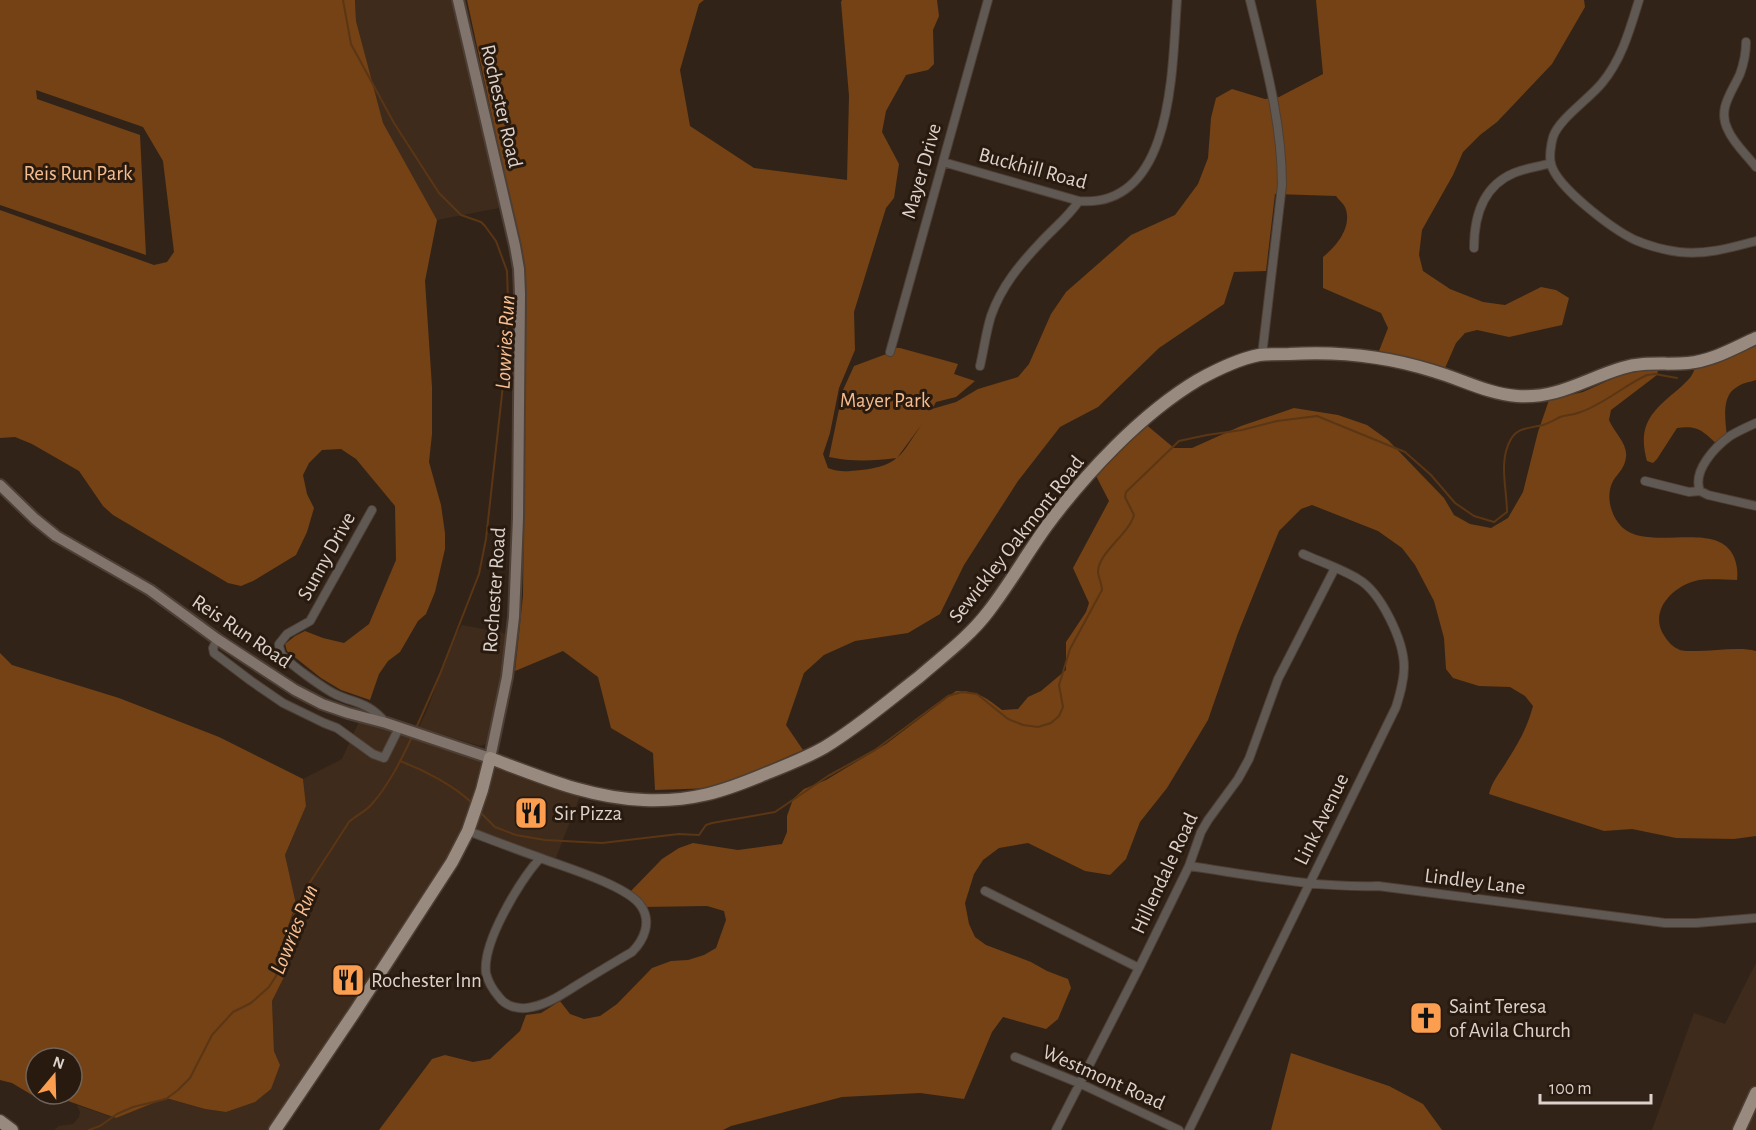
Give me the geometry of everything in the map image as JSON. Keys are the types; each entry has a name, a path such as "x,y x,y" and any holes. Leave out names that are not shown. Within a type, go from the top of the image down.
{"main road":[{"name":"Sewickley Oakmont Road","path":"490,758 582,792 606,797 675,800 732,788 815,752 866,718 936,663 970,632 1004,591 1059,509 1103,460 1143,422 1179,393 1199,380 1232,364 1262,355 1315,353 1369,356 1424,368 1495,393 1533,396 1551,394 1570,388 1626,366 1697,362 1756,338"},
{"name":"Rochester Road","path":"287,1111 357,1010 438,884 468,831 490,758"},
{"path":"1739,1130 1756,1093"},
{"path":"275,1130 287,1111"},
{"path":"0,1121 12,1130"}],"street":[{"name":"Rochester Road","path":"458,0 515,246 520,286 518,518 514,606 507,677 490,758"},
{"name":"Mayer Drive","path":"890,352 988,0"},
{"name":"Buckhill Road","path":"943,162 1079,201 1091,202 1111,198 1127,188 1141,173 1155,150 1164,123 1168,102 1176,0"},
{"path":"1250,0 1269,80 1282,159 1282,185 1262,355"},
{"path":"1639,0 1616,62 1593,94 1556,130 1552,142 1551,163 1561,182 1584,204 1624,234 1644,243 1670,250 1696,253 1722,250 1756,241"},
{"path":"1746,42 1746,55 1740,73 1725,104 1724,121 1732,137 1756,167"},
{"path":"1474,248 1477,219 1489,192 1504,178 1514,173 1551,163"},
{"path":"980,366 991,317 1003,289 1031,253 1070,214 1079,201"},
{"path":"1700,491 1697,482 1698,475 1708,458 1727,438 1756,423"},
{"path":"1645,481 1689,492 1700,491 1756,506"},
{"name":"Reis Run Road","path":"0,485 56,536 150,590 217,639 295,690 322,704 490,758"},
{"name":"Sunny Drive","path":"372,510 310,621 287,634 279,644 281,653 295,666 336,694 376,712 386,723"},
{"name":"Link Avenue","path":"1189,1130 1396,707 1402,689 1404,664 1399,643 1389,616 1375,594 1360,579 1304,554"},
{"name":"Hillendale Road","path":"1056,1130 1189,866 1204,826 1250,759 1278,679 1335,568"},
{"path":"217,639 213,648 214,653 232,668 283,703 337,728 373,754 384,758 399,728"},
{"path":"468,831 540,858 590,877 628,894 642,907 645,914 646,928 639,944 632,951 543,1005 521,1008 501,1001 488,980 486,963 493,937 501,920 521,884 540,858"},
{"name":"Lindley Lane","path":"1189,866 1347,887 1378,886 1665,923 1756,918"},
{"path":"985,891 1139,968"},
{"name":"Westmont Road","path":"1015,1057 1078,1083 1179,1130"},
{"name":"Rochester Road","path":"280,1130 287,1111"}],"shaded area":[{"path":"355,0 453,0 499,208 437,220 383,124 356,21"},
{"path":"462,625 508,634 495,716 486,744 480,746 419,727 452,641"},
{"path":"361,717 582,791 554,863 469,831 281,1130 54,1130 59,1126 73,1124 79,1117 77,1106 115,1118 166,1098 205,1109 226,1112 280,1065 274,1051 272,1001 288,969 286,932 296,904 285,855 306,806 303,779 342,759"},
{"path":"1756,963 1756,1130 1652,1130 1694,1013 1725,1024"}],"green space":[{"name":"Reis Run Park","path":"0,0 355,0 356,21 383,123 437,220 425,281 432,387 432,434 429,462 441,505 445,533 445,549 435,592 426,614 418,621 400,652 388,661 379,674 370,700 341,690 321,678 287,651 285,644 305,631 344,643 369,624 396,560 395,506 356,459 341,449 322,450 309,463 303,475 307,494 314,508 307,532 296,555 241,586 228,583 113,515 103,506 79,471 32,444 15,437 0,438 0,210 154,265 167,262 174,252 163,161 143,127 36,90 37,99 140,135 146,255 0,205"},
{"name":"Mayer Park","path":"467,0 704,0 699,4 680,70 690,126 754,168 847,180 849,96 842,0 937,0 939,16 933,30 934,64 928,70 906,75 886,111 882,132 899,164 894,198 886,208 854,312 855,350 839,388 830,433 823,454 828,468 832,470 874,468 897,458 846,460 829,457 843,390 854,366 889,353 891,348 900,348 958,364 954,374 975,381 956,397 936,402 932,409 956,402 978,389 1018,377 1029,364 1051,314 1066,292 1131,235 1175,215 1198,184 1208,158 1211,118 1216,98 1232,89 1265,99 1279,97 1323,74 1316,0 1584,0 1585,7 1552,64 1497,122 1463,152 1453,175 1422,230 1419,255 1423,271 1450,289 1483,302 1505,305 1541,287 1556,290 1569,298 1562,325 1509,337 1477,330 1465,333 1456,343 1445,368 1379,351 1388,328 1381,313 1323,288 1323,257 1338,241 1345,228 1347,214 1344,206 1336,196 1275,194 1266,271 1234,272 1224,304 1159,348 1098,407 1060,427 1018,481 964,565 940,614 908,633 855,641 824,655 804,673 786,725 803,750 715,788 655,790 653,753 611,728 598,677 563,651 515,671 523,596 526,274","holes":["922,424 904,451 897,457"]},
{"path":"1756,344 1756,380 1737,387 1732,391 1726,403 1727,438 1719,446 1705,433 1696,429 1677,428 1657,459 1653,463 1647,461 1644,436 1650,418 1689,379 1695,367 1718,362"},
{"path":"1658,370 1657,375 1611,410 1609,420 1623,443 1626,457 1611,487 1610,506 1615,518 1623,528 1635,535 1699,537 1714,540 1726,546 1734,557 1737,580 1699,580 1679,588 1662,607 1659,623 1667,640 1681,650 1756,651 1756,836 1734,839 1676,838 1632,829 1604,831 1489,794 1494,781 1522,735 1533,706 1525,696 1510,687 1479,686 1453,678 1446,669 1444,638 1434,601 1415,565 1402,548 1378,531 1312,505 1301,509 1279,531 1238,633 1208,720 1167,788 1140,822 1126,859 1110,875 1085,871 1028,843 999,848 983,860 974,874 965,903 969,924 975,937 986,945 1068,979 1071,988 1058,1019 1046,1029 1003,1017 992,1032 964,1099 920,1093 842,1097 723,1130 379,1130 432,1059 445,1055 473,1062 490,1059 520,1031 526,1015 541,1013 560,1001 570,1014 584,1019 600,1016 617,1004 652,968 671,961 688,960 704,955 716,948 726,920 724,911 707,906 642,907 628,894 662,859 679,848 693,843 738,850 782,844 787,832 787,816 793,799 804,789 826,780 886,744 956,691 981,696 1002,710 1018,709 1028,697 1041,691 1066,670 1066,642 1086,612 1089,603 1073,568 1109,501 1093,470 1143,422 1174,448 1192,448 1241,426 1294,408 1338,415 1367,425 1388,440 1444,498 1454,515 1470,524 1491,528 1508,518 1523,492 1538,432 1549,400 1583,392 1625,373"},
{"path":"0,653 12,665 119,698 219,737 303,779 306,806 285,855 296,904 286,932 288,969 272,1001 274,1051 280,1065 271,1089 255,1102 226,1112 205,1109 166,1098 116,1118 82,1106 84,1106 84,1046 24,1046 24,1090 12,1083 0,1080"},
{"path":"1291,1053 1389,1086 1423,1104 1442,1130 1271,1130"}],"waterway":[{"name":"Lowries Run","path":"343,0 351,44 394,123 439,193 461,215 481,222 485,226 496,241 507,271 505,367 486,539 479,574 417,726"},
{"path":"479,811 495,827 516,835 545,840 602,843 679,834 699,835 706,825 712,823 775,812 828,776 875,750 948,696 962,692 977,694 1008,719 1023,725 1038,727 1051,723 1059,716 1063,707 1059,685 1070,649 1102,590 1098,573 1100,564 1134,515 1125,497 1126,492 1179,441 1242,430 1277,421 1317,416 1405,452 1431,475 1455,503 1474,516 1494,522 1507,512 1505,456 1511,439 1517,432 1587,410 1647,375 1677,378"},
{"name":"Lowries Run","path":"89,1130 133,1107 166,1099 178,1090 190,1078 212,1035 233,1012 251,1003 269,987 276,976 294,914 303,893 349,822 369,807 383,789 412,737"},
{"path":"400,761 439,779 473,804"}],"place":[{"name":"Sir Pizza","path":"531,813"},
{"name":"Rochester Inn","path":"348,980"},
{"name":"Saint Teresa of Avila Church","path":"1426,1018"}]}
